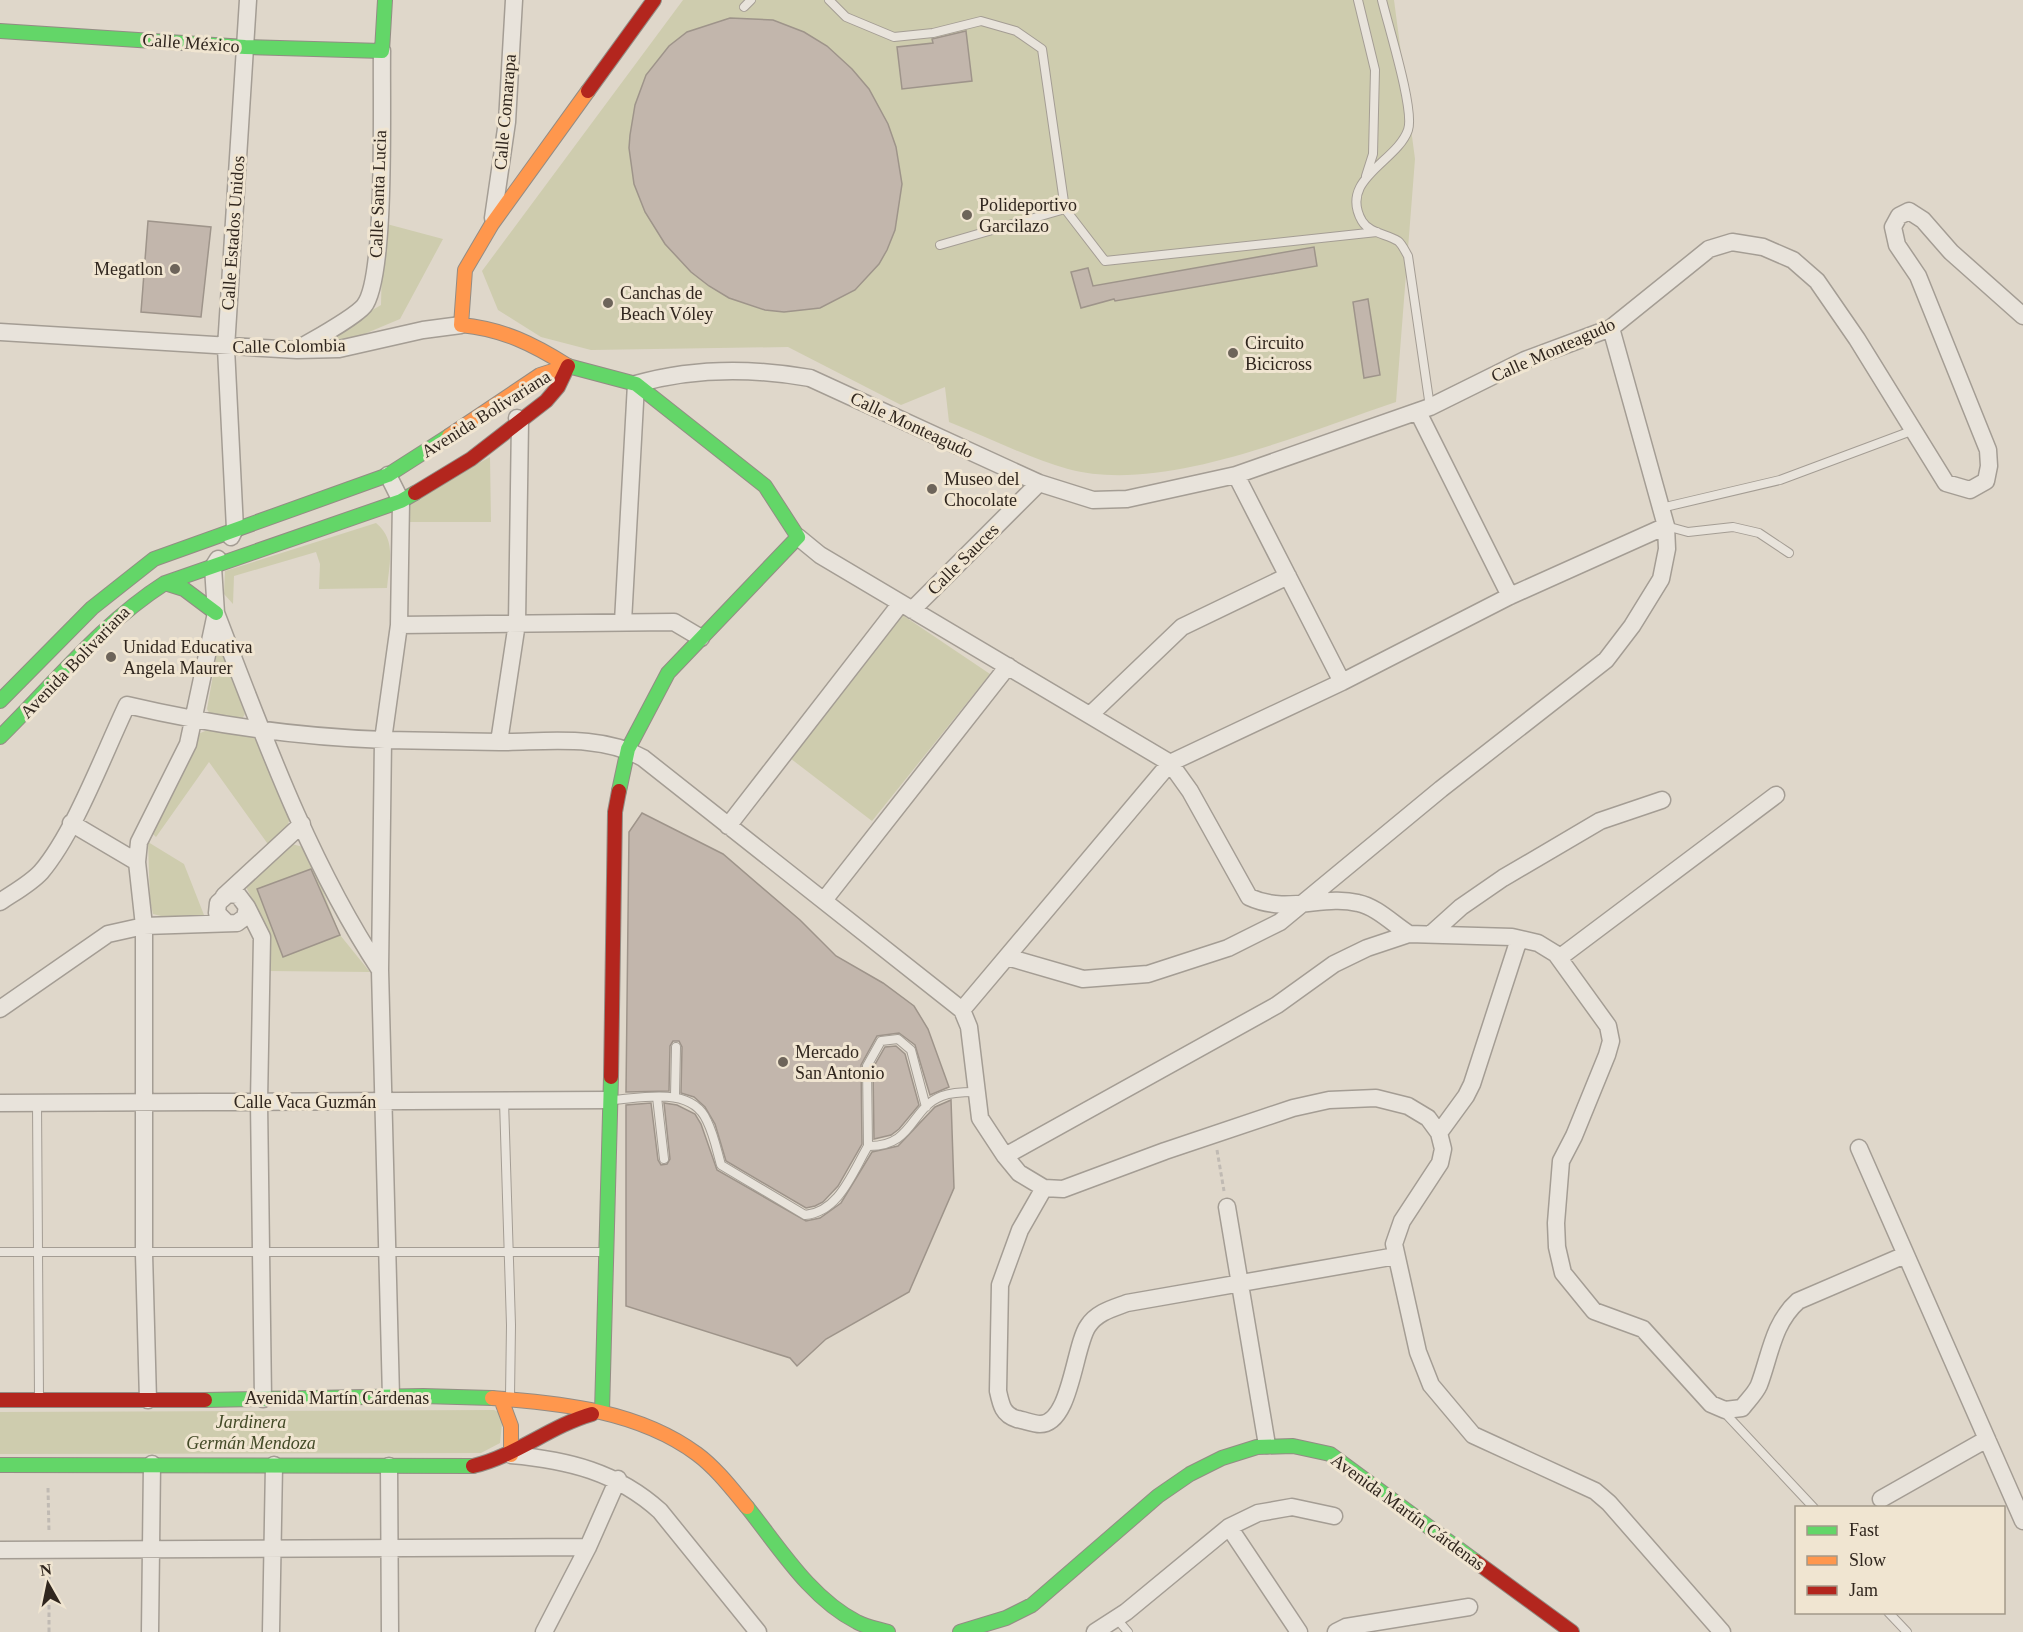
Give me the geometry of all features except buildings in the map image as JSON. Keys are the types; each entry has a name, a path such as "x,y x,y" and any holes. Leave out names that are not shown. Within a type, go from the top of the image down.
{"main road":[{"name":"Calle Santa Lucia","path":"382,51 385,0"},
{"path":"461,325 465,270 492,224 654,0"},
{"name":"Calle México","path":"0,31 245,47 382,51"},
{"name":"Calle Colombia","path":"461,325 495,328 529,340 568,366 636,384"},
{"name":"Avenida Bolivariana","path":"0,702 95,604 122,580 154,559 388,475 502,403 540,375 568,366"},
{"name":"Avenida Bolivariana","path":"0,737 31,709 130,605 165,583 401,501 437,482 546,401 558,387 568,366"},
{"path":"0,1466 152,1464 471,1466 494,1463 570,1419 602,1412 608,1252 615,812 628,749 668,673 798,537 765,486 636,384"},
{"path":"165,583 184,589 216,613"},
{"name":"Avenida Martín Cárdenas","path":"0,1400 391,1397 506,1399 602,1412 652,1428 673,1438 706,1460 792,1564 826,1600 856,1621 888,1632"},
{"path":"506,1399 514,1435 511,1455"},
{"name":"Avenida Martín Cárdenas","path":"960,1632 1001,1621 1035,1604 1152,1499 1186,1474 1233,1454 1267,1445 1310,1446 1330,1454 1572,1632"}],"street":[{"name":"Calle Estados Unidos","path":"235,529 226,348 248,0"},
{"name":"Calle Comarapa","path":"492,224 507,122 514,0"},
{"name":"Calle Santa Lucia","path":"297,350 363,308 372,289 378,250 382,51"},
{"name":"Calle Monteagudo","path":"636,384 673,374 775,372 810,378 1039,483 1093,500 1127,499 1236,475 1424,409 1525,360 1611,328 1709,249 1732,242 1763,247 1793,260 1817,282 1857,339 1946,483 1970,490 1986,481 1989,466 1988,450 1918,276 1896,245 1893,227 1899,216 1909,211 1923,220 1951,252 2023,316"},
{"name":"Calle Colombia","path":"0,332 226,348 297,350 339,349 423,330 461,325"},
{"path":"1007,957 1083,979 1149,974 1228,948 1280,922 1441,789 1606,660 1632,626 1661,579 1667,549 1666,526 1611,328"},
{"path":"623,622 636,384"},
{"path":"499,742 517,623 520,421 502,403"},
{"path":"1424,409 1510,596"},
{"path":"388,475 401,501 399,625 383,740 380,970 381,1101 391,1397"},
{"path":"1236,475 1342,682"},
{"name":"Calle Sauces","path":"728,826 906,606 1039,483"},
{"path":"962,1010 1170,763 1342,682 1510,596 1666,526"},
{"path":"148,1400 144,1254 144,926 137,862 139,842 188,744 216,613 213,567 235,529"},
{"path":"798,537 820,555 1170,763 1190,790 1249,897 1276,905 1355,902 1370,906 1409,934"},
{"path":"1090,715 1182,627 1288,576"},
{"path":"216,613 261,730 302,824 348,922 380,970"},
{"path":"399,625 674,622 701,638"},
{"path":"825,899 1008,666"},
{"path":"0,702 31,709"},
{"path":"0,902 40,873 71,823 127,705 194,721 261,730 383,740 591,742 628,749 643,758 825,899 962,1010 969,1027 975,1092 980,1118 1005,1156 1020,1173 1044,1188 1063,1189 1214,1134 1293,1108 1329,1100 1376,1098 1408,1106 1428,1118 1439,1133 1443,1149 1440,1163 1402,1221 1394,1244 1423,1364 1431,1386 1461,1424 1473,1435 1595,1491 1609,1503 1722,1632"},
{"path":"1559,958 1776,795"},
{"path":"1431,934 1461,907 1503,878 1600,821 1662,800"},
{"path":"71,823 137,862"},
{"path":"196,925 221,900 242,896 302,824"},
{"path":"242,896 262,937 259,1102 263,1252 263,1399"},
{"path":"232,923 245,917 242,896"},
{"path":"221,900 217,913 232,923"},
{"path":"0,1010 108,934 144,926 255,922"},
{"path":"1005,1156 1267,1011 1334,964 1367,948 1409,934 1519,939 1538,943 1559,958 1608,1026 1611,1041 1574,1136 1561,1161 1556,1223 1557,1247 1563,1273 1594,1311 1643,1329 1711,1404 1720,1409 1742,1408 1758,1388 1777,1327 1789,1308 1798,1301 1905,1254"},
{"path":"1439,1133 1472,1084 1519,939"},
{"name":"Calle Vaca Guzmán","path":"0,1103 610,1100"},
{"path":"1859,1148 2023,1521"},
{"path":"1044,1188 1020,1230 1000,1285 998,1391 1001,1407 1010,1417 1041,1425 1053,1420 1062,1408 1088,1326 1099,1314 1128,1303 1396,1256"},
{"path":"1227,1207 1267,1445"},
{"path":"1881,1499 1987,1439"},
{"path":"511,1455 550,1458 587,1467 618,1479 642,1494 660,1511 758,1632"},
{"path":"150,1632 152,1464"},
{"path":"271,1632 274,1465"},
{"path":"389,1466 390,1632"},
{"path":"544,1632 588,1546 618,1479"},
{"path":"1095,1632 1229,1527 1257,1514 1293,1507 1334,1516"},
{"path":"1229,1527 1299,1632"},
{"path":"0,1550 588,1546"},
{"path":"1336,1632 1346,1627 1469,1607"}],"lane":[{"path":"829,0 846,17 894,38 933,33 981,21 1016,31 1042,49 1065,208 1105,261 1377,232"},
{"path":"1358,0 1375,70 1373,154 1357,193 1358,209 1362,222 1377,232 1400,242 1408,255 1424,409"},
{"path":"1365,177 1401,146 1411,121 1382,0"},
{"path":"940,245 1065,208"},
{"path":"1661,508 1780,480 1914,430"},
{"path":"1666,526 1688,532 1733,527 1759,533 1789,553"},
{"path":"610,1100 675,1096 707,1118 721,1166 805,1215 818,1214 834,1204 868,1146 867,1066 881,1041 898,1039 911,1050 926,1107"},
{"path":"675,1096 676,1047"},
{"path":"868,1146 885,1147 909,1130 926,1107 942,1096 975,1092"},
{"path":"657,1097 664,1159"},
{"path":"504,1101 512,1325 506,1399"},
{"path":"37,1103 39,1400"},
{"path":"0,1252 144,1254 385,1251 608,1252"},
{"path":"1720,1409 1812,1506"},
{"path":"1890,1614 1907,1632"},
{"path":"1116,1617 1128,1632"}],"path":[{"path":"1214,1134 1227,1207"}],"green space":[{"name":"Polideportivo Garcilazo","path":"683,0 1394,0 1415,159 1396,402 1234,456 1190,467 1147,474 1106,475 1068,469 1053,464 949,422 945,387 901,405 788,347 591,350 541,337 498,310 482,271"},
{"path":"383,223 443,239 400,319 350,340 324,338 381,305"},
{"path":"490,457 491,522 406,522 405,504"},
{"path":"376,523 383,530 389,545 387,588 319,589 320,564 316,552 234,576 233,604 224,594 225,571"},
{"path":"895,610 990,674 872,821 786,755"},
{"path":"223,651 245,714 242,719 211,716 207,709 217,653"},
{"path":"210,729 249,733 255,738 290,818 287,827 270,847 209,762 156,837 149,830 194,752 198,734"},
{"path":"148,842 184,864 204,915 165,917 153,914 150,901"},
{"path":"292,844 303,847 314,868 340,935 370,972 268,971 268,930 246,887"},
{"name":"Jardinera Germán Mendoza","path":"494,1410 503,1414 500,1443 481,1453 0,1454 0,1412"}],"traffic: fast":[{"path":"0,31 245,47 382,51 385,0"},
{"path":"568,366 636,384 765,486 798,537 668,673 628,749 619,791"},
{"path":"0,701 92,608 154,559 388,475 449,436"},
{"path":"0,737 99,636 142,599 165,583 401,501 415,493"},
{"path":"165,583 184,589 216,613"},
{"path":"602,1412 611,1077"},
{"path":"205,1400 423,1396 492,1398"},
{"path":"960,1632 1006,1618 1032,1605 1158,1496 1190,1474 1222,1458 1257,1447 1293,1446 1330,1454 1475,1561"},
{"path":"0,1465 473,1466"},
{"path":"747,1507 796,1570 824,1600 857,1622 888,1632"}],"traffic: slow":[{"path":"568,366 504,334 461,325 465,270 492,224 588,91"},
{"path":"449,436 540,375 568,366"},
{"path":"492,1398 545,1403 599,1412 650,1428 674,1439 697,1454 724,1479 747,1507"},
{"path":"501,1399 511,1426 511,1455"}],"traffic: jam":[{"path":"588,91 654,0"},
{"path":"415,493 471,459 546,401 558,387 568,366"},
{"path":"611,1077 615,812 619,791"},
{"path":"0,1400 205,1400"},
{"path":"473,1466 504,1455 577,1419 592,1414"},
{"path":"1475,1561 1572,1632"}],"place":[{"name":"Polideportivo Garcilazo","path":"967,215"},
{"name":"Megatlon","path":"175,269"},
{"name":"Canchas de Beach Vóley","path":"608,303"},
{"name":"Circuito Bicicross","path":"1233,353"},
{"name":"Museo del Chocolate","path":"932,489"},
{"name":"Unidad Educativa Angela Maurer","path":"111,657"},
{"name":"Mercado San Antonio","path":"783,1062"}]}
